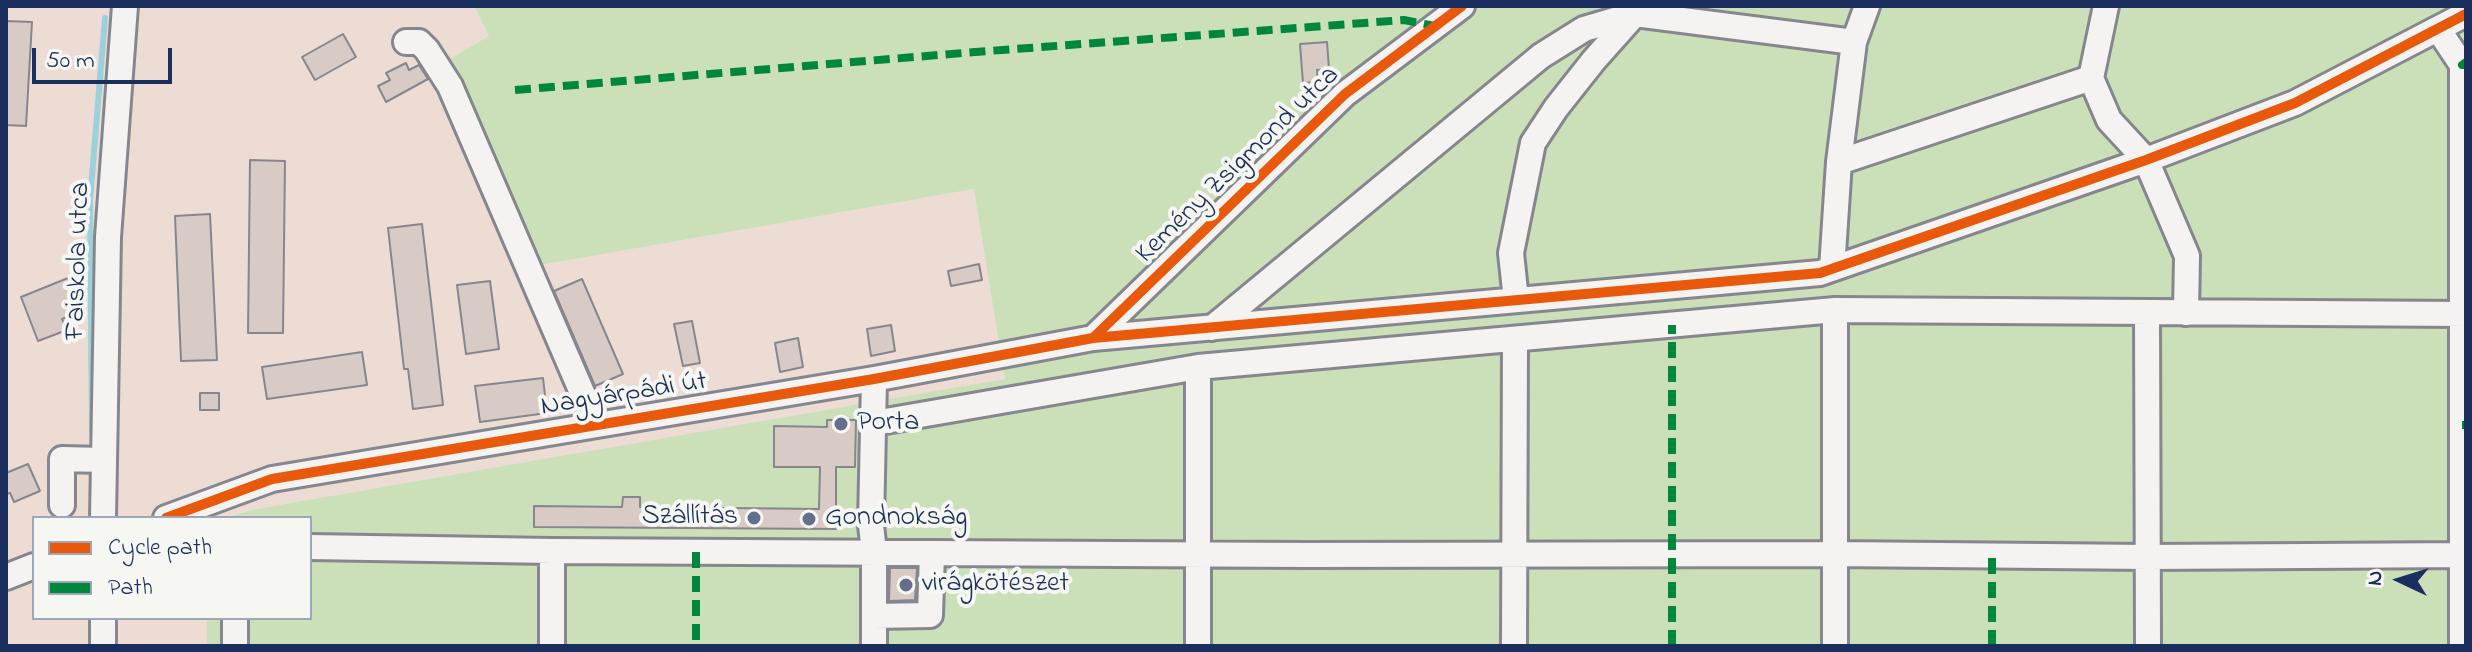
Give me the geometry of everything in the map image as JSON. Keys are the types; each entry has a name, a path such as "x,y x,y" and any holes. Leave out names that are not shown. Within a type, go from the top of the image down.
{"street":[{"name":"Faiskola utca","path":"103,516 108,237 125,6"},
{"name":"Kemény Zsigmond utca","path":"1093,338 1345,94 1462,6"},
{"path":"1832,269 1839,162 1854,42 1867,6"},
{"path":"2106,6 2091,78 2109,120 2146,160 2187,256 2186,313"},
{"path":"1212,328 1541,56 1584,29 1641,10 1854,42"},
{"path":"1516,300 1511,253 1533,143 1594,60 1641,10"},
{"name":"Nagyárpádi út","path":"171,516 272,479 874,379 1093,338 1820,273 2146,160 2295,103 2466,14"},
{"path":"2438,29 2462,65 2462,646"},
{"path":"406,42 419,42 450,86 596,425"},
{"path":"1839,162 2091,78"},
{"path":"874,423 1198,367 1835,310 2464,314"},
{"path":"1835,310 1835,646"},
{"path":"2147,312 2148,646"},
{"path":"1514,646 1515,339"},
{"path":"1198,367 1198,646"},
{"path":"874,379 871,525 874,646"},
{"path":"62,505 62,459 104,460"},
{"path":"312,547 932,553 2148,557 2464,555"},
{"path":"552,551 552,646"},
{"path":"874,616 930,615 932,553"},
{"path":"6,577 32,567"},
{"path":"103,620 103,646"},
{"path":"235,620 235,646"}],"shaded area":[{"path":"6,6 474,6 489,36 451,59 540,265 975,189 1005,379 871,403 312,518 387,486 232,516 32,516 32,620 207,620 207,646 6,646"}],"green space":[{"path":"474,6 2466,6 2466,646 207,646 207,620 312,620 312,516 232,516 256,509 1005,379 974,189 540,265 450,59 489,36"}],"building":[{"path":"6,21 32,22 26,126 6,125"},
{"path":"343,34 356,57 315,80 302,57"},
{"path":"1327,42 1329,69 1317,70 1318,82 1303,83 1300,44"},
{"path":"406,63 409,70 419,65 428,79 386,102 378,86 390,80 386,73"},
{"path":"250,160 285,161 283,333 248,333"},
{"path":"210,214 217,360 181,361 175,216"},
{"path":"422,224 443,405 413,409 408,369 404,369 388,228"},
{"path":"979,264 982,280 951,286 948,271"},
{"path":"68,278 82,311 62,319 67,330 38,341 21,297"},
{"path":"582,279 623,374 595,386 554,291"},
{"path":"490,281 499,349 466,354 457,285"},
{"path":"692,321 700,363 683,366 674,324"},
{"path":"891,325 895,351 871,356 867,329"},
{"path":"798,338 803,367 780,372 775,343"},
{"path":"362,352 367,385 267,399 262,367"},
{"path":"543,378 547,413 480,422 475,386"},
{"path":"200,393 219,393 219,410 200,410"},
{"path":"827,420 856,420 855,467 836,467 836,529 534,527 534,506 622,507 623,497 640,497 640,507 819,509 820,467 774,467 774,426 827,427"},
{"path":"28,464 40,491 14,502 10,493 6,494 6,473"},
{"name":"virágkötészet","path":"890,568 917,568 915,600 889,601"}],"waterway":[{"path":"92,431 90,200 105,18"}],"marked path":[{"path":"515,90 1404,20 1435,26"},
{"path":"2466,62 2462,65 2466,65"},
{"path":"1672,325 1672,646"},
{"path":"696,552 696,646"},
{"path":"1992,556 1992,646"}],"cycle path":[{"path":"1093,338 1345,94 1462,6"},
{"path":"171,516 272,479 874,379 1093,338 1820,273 2146,160 2295,103 2466,14"}],"place":[{"name":"Porta","path":"841,424"},
{"name":"Szállítás","path":"754,518"},
{"name":"Gondnokság","path":"809,519"},
{"name":"virágkötészet","path":"906,585"}]}
